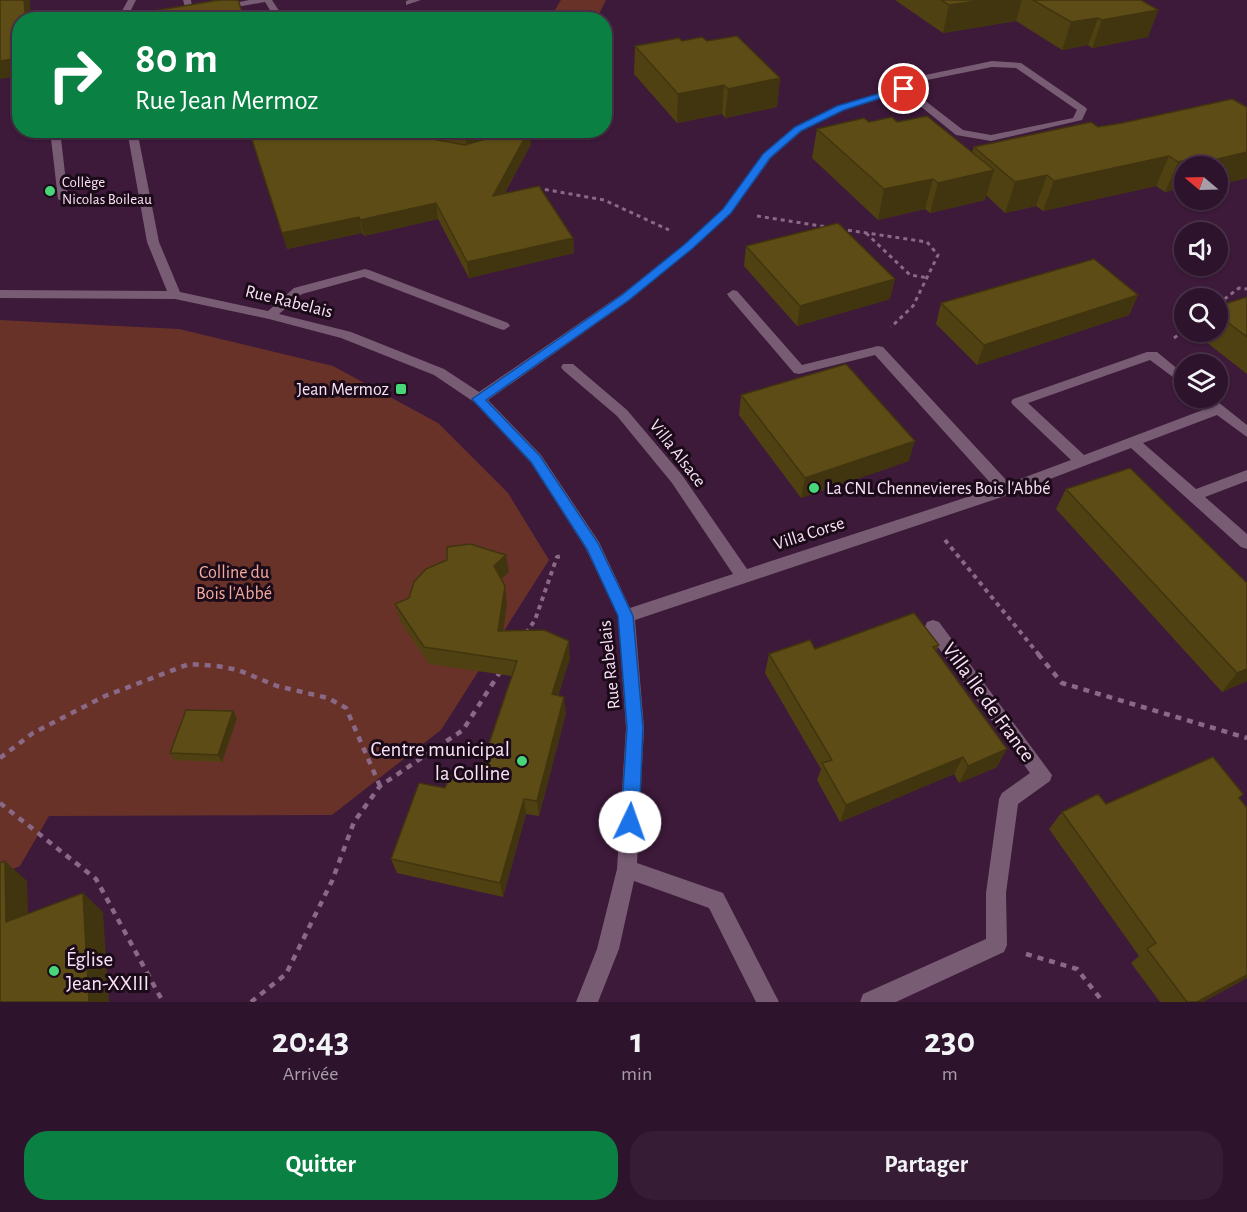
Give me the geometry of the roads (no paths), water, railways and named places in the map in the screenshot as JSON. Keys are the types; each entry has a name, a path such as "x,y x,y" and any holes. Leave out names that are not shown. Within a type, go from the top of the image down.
{"street":[{"path":"187,0 190,12 201,10"},
{"path":"212,9 267,0"},
{"path":"479,399 626,297 689,246 727,211 767,156 798,129 841,108 904,89 914,80 992,64 1018,65 1082,108 1077,120 991,138 960,133 904,89"},
{"path":"56,138 63,200"},
{"path":"133,138 153,243 175,295"},
{"path":"270,315 298,291 365,273 504,326"},
{"name":"Rue Rabelais","path":"0,294 175,295 270,315 346,335 439,372 479,399 536,459 593,546 626,616 635,728 627,869 608,949 587,1002"},
{"path":"733,294 799,370 878,350 1006,490"},
{"path":"1081,461 1018,402 1152,355 1174,373"},
{"name":"Villa Alsace","path":"568,367 622,413 677,479 742,576"},
{"path":"1219,409 1247,432"},
{"name":"Villa Corse","path":"626,616 1006,490 1219,409"},
{"path":"1133,442 1247,543"},
{"path":"1194,496 1247,475"},
{"name":"Villa Île de France","path":"871,1002 997,945 996,893 1009,799 1042,776 933,627"},
{"path":"627,869 716,900 768,1002"}],"place":[{"name":"Collège Nicolas Boileau","path":"50,191"},
{"name":"Jean Mermoz","path":"401,389"},
{"name":"La CNL Chennevieres Bois l'Abbé","path":"814,488"},
{"name":"Centre municipal la Colline","path":"522,761"},
{"name":"Église Jean-XXIII","path":"54,971"}],"park label":[{"name":"Colline du Bois l'Abbé","path":"234,582"}]}
